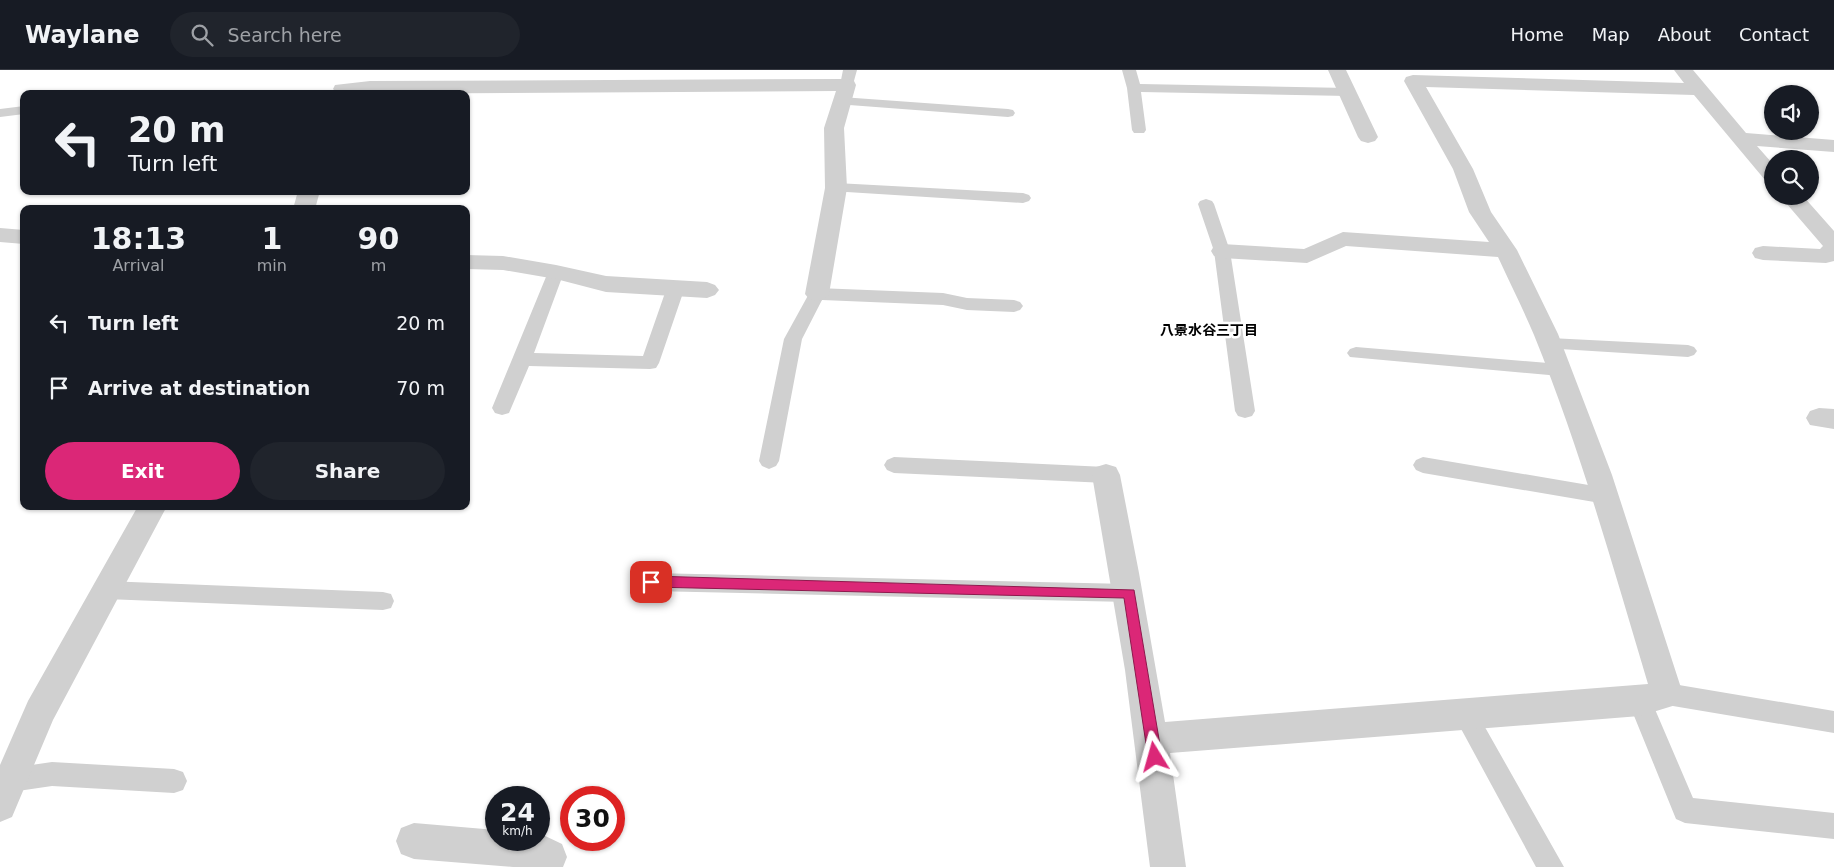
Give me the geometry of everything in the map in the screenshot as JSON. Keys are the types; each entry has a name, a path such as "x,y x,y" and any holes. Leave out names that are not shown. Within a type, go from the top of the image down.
{"street":[{"path":"341,90 349,70"},
{"path":"1337,70 1368,137"},
{"path":"1683,70 1764,167"},
{"path":"348,90 370,87 682,78 846,85 834,128 836,188 816,294"},
{"path":"1153,739 1654,698 1606,496 1555,357 1506,250 1480,212 1463,170 1413,81 1699,89"},
{"path":"1738,138 1834,146"},
{"path":"1763,253 1826,256 1834,246 1799,205"},
{"path":"0,235 20,237"},
{"path":"1222,251 1307,256 1343,240 1506,250"},
{"path":"470,262 503,263 556,272 606,284 674,290 707,290"},
{"path":"1106,475 1129,593 1153,739 1168,867"},
{"path":"5,793 40,712 151,510"},
{"path":"414,841 539,851 549,857 546,867"}],"lane":[{"path":"1129,70 1134,88 1139,130"},
{"path":"846,85 1008,113"},
{"path":"1134,88 1348,92"},
{"path":"0,112 20,110"},
{"path":"836,188 1023,198"},
{"path":"1206,204 1222,251 1245,411"},
{"path":"502,408 556,272"},
{"path":"523,359 650,363 674,290"},
{"path":"769,462 793,339 816,294 942,299 967,304 1014,306"},
{"path":"1356,352 1555,357 1688,351"},
{"path":"894,465 1106,475"},
{"path":"1423,465 1606,496"},
{"path":"651,582 1129,593"},
{"path":"106,590 383,601"},
{"path":"1834,722 1654,698 1685,810 1834,826"},
{"path":"1465,714 1551,867"},
{"path":"5,793 52,774 174,782"}],"district":[{"name":"八景水谷三丁目","path":"1209,330"}],"route":[{"path":"651,582 1129,593 1155,757"}]}
